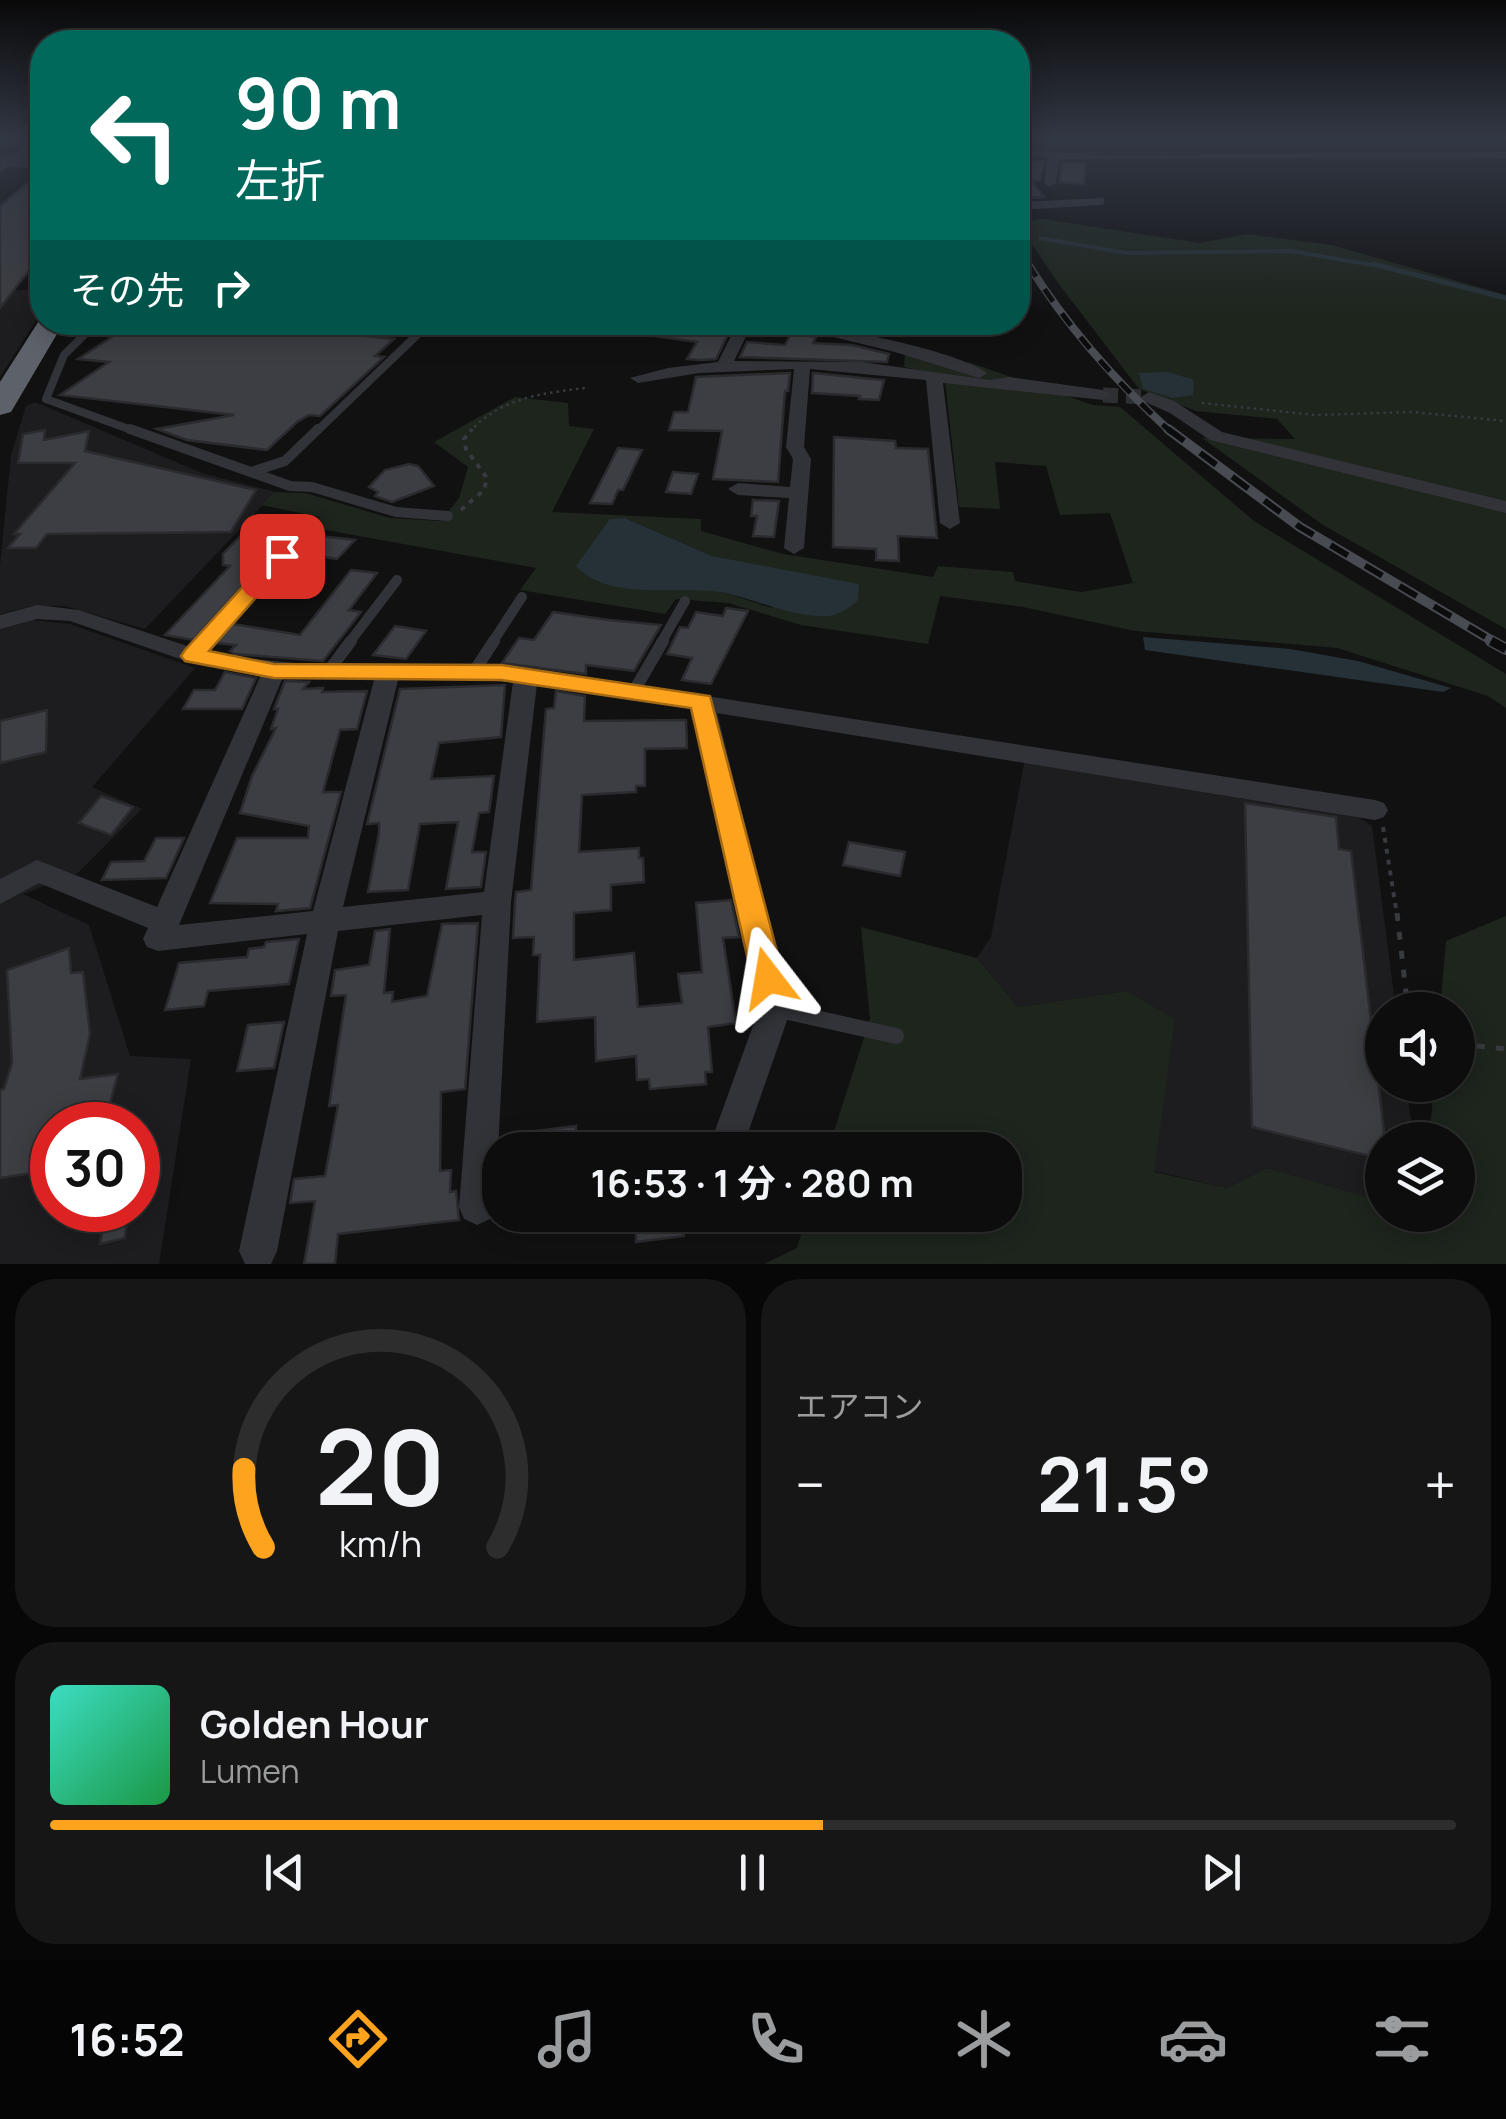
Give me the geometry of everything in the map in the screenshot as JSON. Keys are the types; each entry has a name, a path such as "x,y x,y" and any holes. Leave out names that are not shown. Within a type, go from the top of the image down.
{"highway":[{"path":"4,393 42,335"}],"street":[{"path":"1030,205 1100,201"},
{"path":"722,369 739,335"},
{"path":"840,335 900,348 1022,384 1103,395"},
{"path":"794,548 802,459 796,447 802,366"},
{"path":"638,378 722,369 852,366 990,385 1022,384"},
{"path":"934,376 950,523"},
{"path":"1159,400 1216,436 1506,506"},
{"path":"738,489 799,493"},
{"path":"0,622 40,611 81,618 193,656 274,671 388,674 475,670 526,675 1376,810"},
{"path":"274,671 158,939 497,902"},
{"path":"258,1251 326,920 388,674"},
{"path":"478,1207 497,902 526,675"},
{"path":"702,702 776,1009 732,1132"},
{"path":"0,894 37,870 166,923"}],"lane":[{"path":"77,335 65,349 46,398 250,473 396,512 448,516"},
{"path":"250,473 284,461 417,335"},
{"path":"193,656 304,531"},
{"path":"326,674 397,580"},
{"path":"475,670 522,597"},
{"path":"634,691 685,601"},
{"path":"776,1009 896,1036"}],"path":[{"path":"448,516 468,506 484,490 487,478 466,449 464,439 471,429 522,398 586,388"},
{"path":"1159,400 1315,415 1412,412 1506,421"},
{"path":"1376,810 1389,847 1406,992"},
{"path":"1475,1046 1506,1049"}],"shaded area":[{"path":"1043,219 1200,243 1248,234 1332,245 1506,295 1506,629 1323,525 1202,438 1295,439 1277,419 1196,411 1139,389 1030,241 1030,221"},
{"path":"30,290 30,330 0,377 0,291"},
{"path":"905,353 971,363 1093,405 1120,407 1254,521 1506,674 1506,708 1488,696 1337,648 1135,631 1023,607 940,596 928,644 801,625 728,603 676,599 665,614 520,590 536,568 309,527 320,517 261,505 275,492 305,493 390,518 441,521 459,498 468,467 434,442 515,397 568,403 569,426 594,429 552,512 701,519 701,531 783,554 933,577 938,566 1013,572 1015,581 1081,592 1133,583 1110,513 1060,515 1046,466 995,462 1000,509 959,507 945,380 943,375 904,367","holes":["625,518 712,556 767,568 772,608 723,592"]},
{"path":"1168,372 1194,380 1193,395 1173,398 1143,389 1139,373"},
{"path":"35,402 202,473 275,492 145,629 65,606 32,606 0,614 0,565 11,455 26,406"},
{"path":"625,518 712,556 859,584 858,600 840,613 817,616 726,593 607,585 576,566 610,519"},
{"path":"33,620 70,624 195,668 92,787 142,809 78,873 23,894 89,925 130,1056 191,1059 159,1264 0,1264 0,628"},
{"path":"1143,637 1290,649 1358,661 1451,688 1443,692 1145,650"},
{"path":"1025,759 1348,810 1372,826 1394,992 1365,992 1365,1102 1408,1102 1411,1122 1365,1122 1365,1196 1267,1168 1227,1188 1154,1171 1126,991 1018,1007 977,958 991,937"},
{"path":"1506,916 1506,1264 764,1264 797,1248 802,1232 1022,1232 1022,1132 834,1132 870,1019 861,927 977,958 1018,1007 1126,991 1175,1019 1154,1172 1227,1188 1267,1168 1365,1196 1365,1232 1475,1232 1475,1122 1431,1122 1432,1102 1475,1102 1475,992 1442,992 1446,941"}],"building":[{"path":"11,197 30,197 30,269 0,308 0,206"},
{"path":"115,335 357,335 394,339 375,356 384,357 320,416 309,415 297,422 267,450 187,440 157,429 234,415 60,395 109,362 78,359"},
{"path":"647,335 728,335 716,359 687,359 697,342"},
{"path":"790,335 799,335 816,337 813,343 852,345 889,354 887,362 740,357 747,342 785,345"},
{"path":"790,373 785,391 778,482 713,479 722,431 669,430 674,412 688,412 696,377"},
{"path":"813,373 884,380 879,400 859,399 860,396 812,393"},
{"path":"45,430 44,440 89,431 85,451 256,490 231,532 47,534 36,548 8,548 20,534 14,534 75,463 18,463 23,434"},
{"path":"834,437 895,441 896,448 928,449 937,538 898,536 899,561 876,560 876,549 833,547"},
{"path":"618,448 642,450 612,504 590,503"},
{"path":"409,464 418,466 434,486 392,502 375,496 378,492 369,487 385,470"},
{"path":"673,472 698,474 691,494 666,492"},
{"path":"753,500 779,501 774,537 753,536 757,516 751,516"},
{"path":"248,528 291,533 193,640 165,635 230,566 223,565 223,554"},
{"path":"312,535 355,540 337,559 296,553"},
{"path":"351,570 377,573 349,610 361,612 323,661 235,654 230,651 236,645 216,643 233,624 300,635"},
{"path":"726,608 748,611 711,684 682,680 692,658 667,654 680,627 688,628 696,612 723,616"},
{"path":"553,612 661,625 634,671 586,665 586,674 502,663 519,638 534,640"},
{"path":"395,626 426,631 406,659 373,655"},
{"path":"225,672 256,678 242,709 183,709 194,690 215,690"},
{"path":"285,681 309,682 303,689 323,688 322,692 367,691 357,729 340,730 323,792 341,792 310,908 276,911 278,904 210,903 237,838 308,838 309,826 240,813 252,776 276,728 271,729 278,709 274,709"},
{"path":"505,685 501,737 439,743 431,779 494,776 489,812 479,813 472,852 486,852 481,887 446,889 458,822 420,824 408,890 368,892 379,823 367,824 400,689"},
{"path":"556,691 585,696 584,721 686,720 687,748 645,749 645,786 636,786 636,792 582,795 579,852 639,848 644,882 611,885 611,910 574,913 574,960 634,953 638,1007 682,1003 678,974 702,972 696,903 731,900 739,937 723,938 736,1023 708,1027 712,1072 705,1072 706,1084 650,1089 649,1079 637,1080 636,1056 596,1061 595,1017 537,1022 540,955 533,955 534,937 513,938 515,902 516,892 531,890 546,709 554,708"},
{"path":"47,710 46,752 0,763 0,721"},
{"path":"101,796 133,807 111,835 79,823"},
{"path":"1245,803 1336,817 1339,849 1351,851 1368,992 1365,1102 1381,1102 1383,1122 1365,1122 1365,1155 1252,1127"},
{"path":"156,838 184,838 166,878 102,880 111,862 144,861"},
{"path":"849,842 905,852 900,876 843,865"},
{"path":"478,923 465,1089 441,1092 440,1171 451,1170 450,1192 456,1191 459,1220 338,1234 335,1264 304,1264 315,1201 290,1203 294,1179 325,1176 338,1105 329,1106 346,995 331,996 335,970 369,965 375,931 390,929 384,993 393,992 392,1002 427,996 442,924"},
{"path":"299,939 289,984 208,991 204,1006 165,1010 179,963 247,957 249,949 264,947 266,942"},
{"path":"69,948 71,973 83,972 90,1034 80,1079 118,1074 110,1102 30,1102 30,1173 0,1178 0,1090 4,1089 12,1063 7,970"},
{"path":"284,1022 274,1068 237,1071 248,1025"},
{"path":"576,1126 576,1132 527,1132"},
{"path":"102,1232 126,1232 125,1238 100,1244"},
{"path":"636,1232 684,1232 684,1236 636,1242"}],"waterway":[{"path":"1040,238 1126,253 1291,251 1384,267"},
{"path":"1373,264 1506,298"}],"tunnel":[{"path":"1103,395 1149,397"}],"railway":[{"path":"1030,267 1094,353 1171,432"},
{"path":"1168,429 1300,527 1496,643"},
{"path":"1491,641 1506,649"}],"route":[{"path":"282,556 193,656 250,668 326,674 475,670 702,702 768,978"}]}
